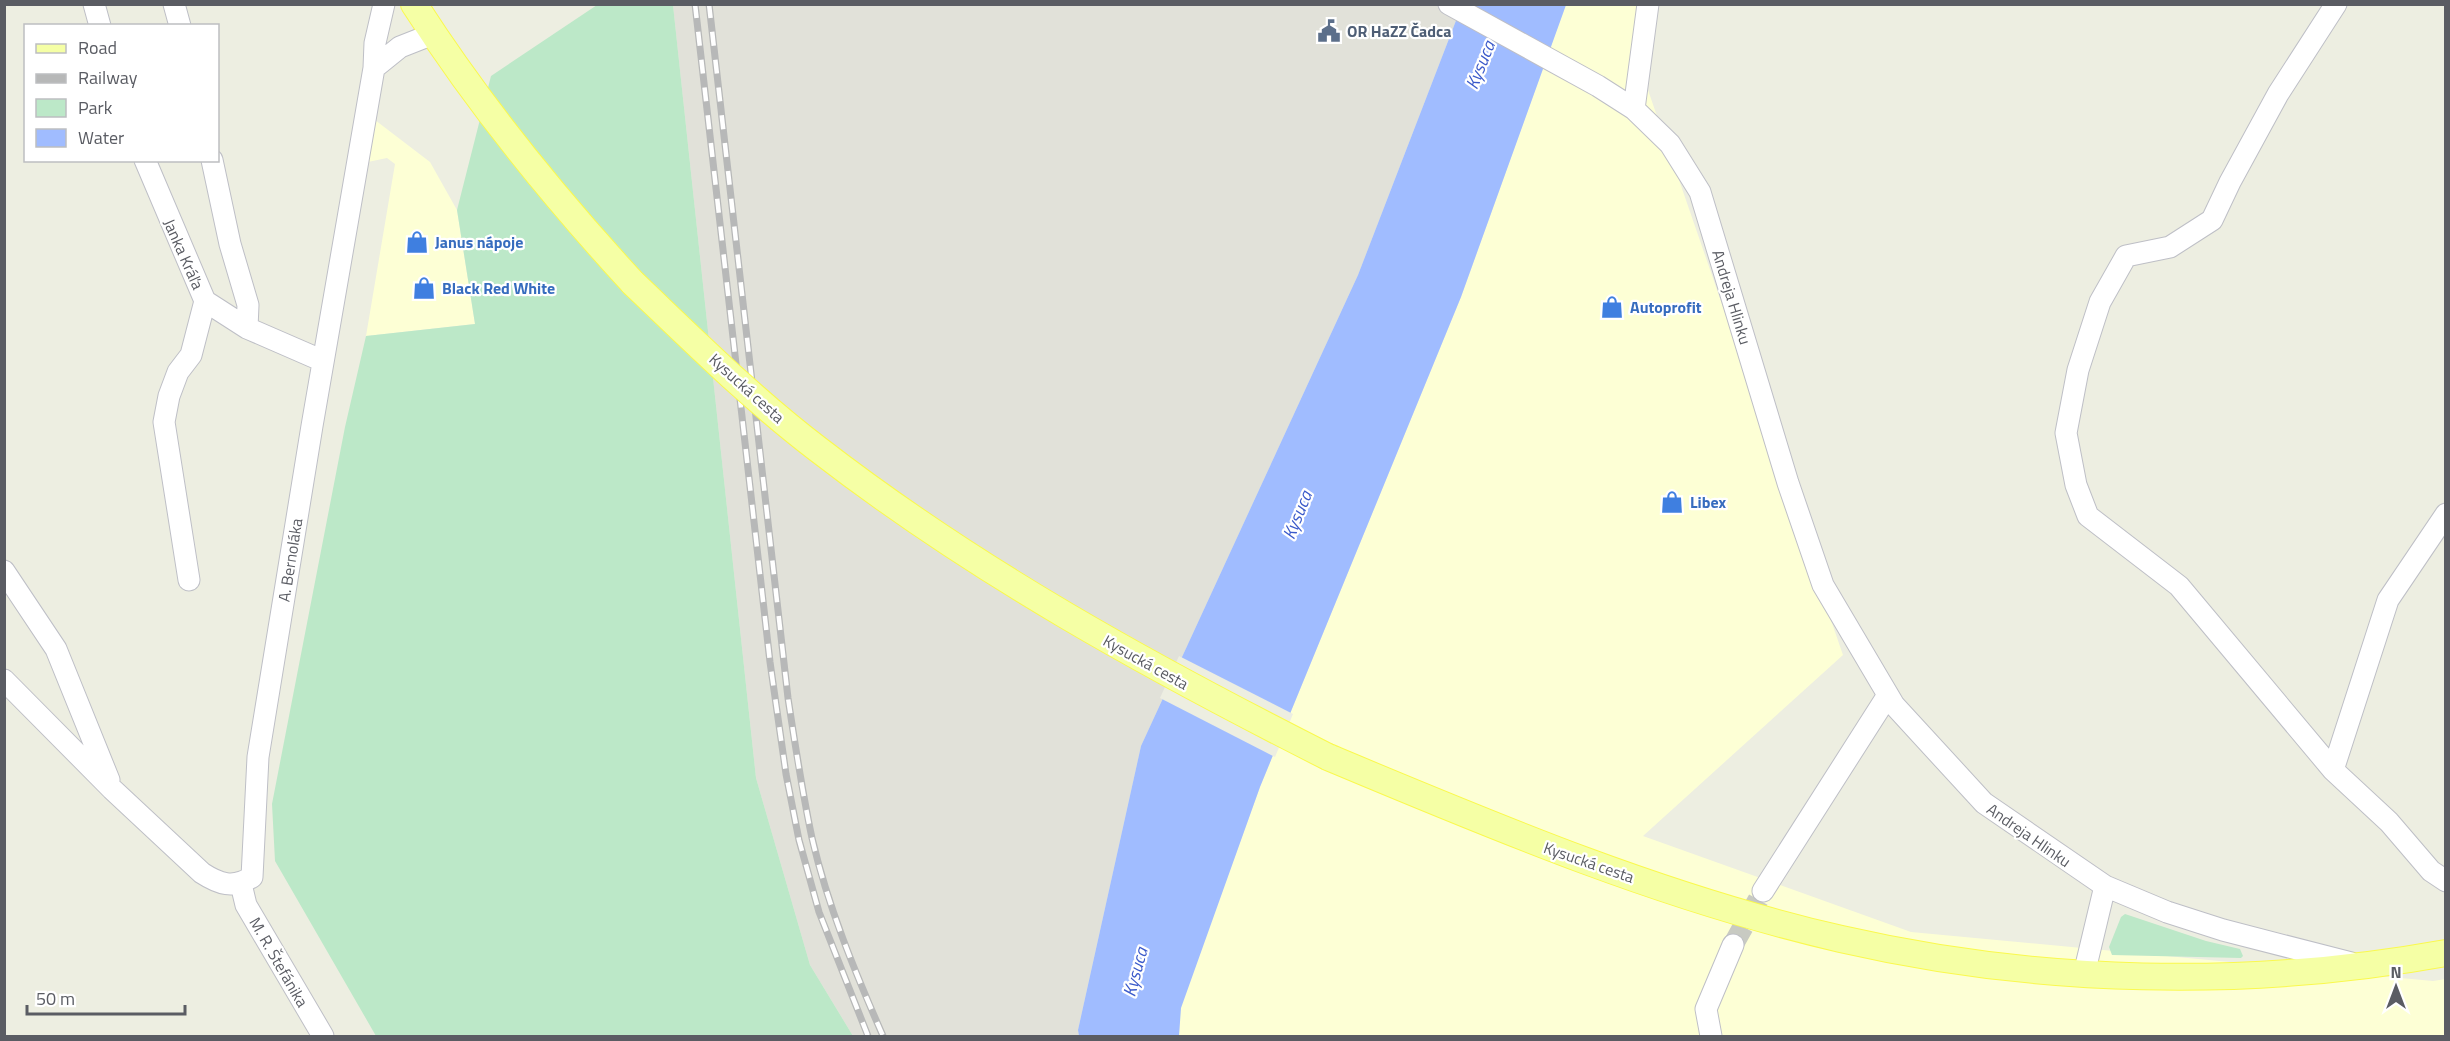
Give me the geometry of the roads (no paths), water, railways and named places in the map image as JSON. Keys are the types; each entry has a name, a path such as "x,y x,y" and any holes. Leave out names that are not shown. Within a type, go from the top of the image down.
{"main road":[{"name":"Kysucká cesta","path":"414,4 433,34 531,166 633,283 808,441 896,508 980,565 1126,652 1328,757 1522,839 1715,905 1841,939 1914,953 2084,974 2262,975 2369,967 2445,953"}],"street":[{"path":"94,4 99,24"},
{"path":"174,4 179,24"},
{"name":"A. Bernoláka","path":"241,884 252,877 258,757 374,68 375,44 384,4"},
{"name":"Andreja Hlinku","path":"1449,4 1598,86 1634,109 1670,144 1700,192 1788,483 1823,585 1894,705 1984,803 2105,886 2167,912 2262,942 2369,967"},
{"path":"1634,109 1648,4"},
{"path":"2336,4 2278,94 2212,220 2170,247 2126,256 2100,302 2078,370 2066,433 2076,485 2088,516 2179,586 2333,770 2389,822 2431,871 2445,881"},
{"path":"374,68 400,47 433,34"},
{"name":"Janka Kráľa","path":"146,162 205,301 247,328 323,361"},
{"path":"212,162 230,244 248,305 247,328"},
{"path":"189,580 164,422 169,396 178,372 190,355 205,301"},
{"path":"2333,770 2388,600 2445,514"},
{"path":"4,571 56,649 112,789"},
{"path":"4,680 112,789 202,873 219,884 241,884"},
{"path":"1763,891 1888,695"},
{"name":"M. R. Štefánika","path":"241,884 246,905 323,1036"},
{"path":"2084,974 2105,886"},
{"path":"2262,942 2262,975"},
{"path":"1711,1036 1707,1009 1733,945"}],"water":[{"name":"Kysuca","path":"1462,5 1566,5 1461,297 1260,787 1181,1008 1179,1036 1079,1036 1078,1030 1141,746 1358,275"}],"tunnel":[{"path":"1733,945 1763,891"}],"railway":[{"path":"695,4 770,662 786,774 799,840 819,912 868,1036"},
{"path":"709,4 788,698 799,768 818,864 852,963 883,1036"}],"place":[{"name":"OR HaZZ Čadca","path":"1329,31"},
{"name":"Janus nápoje","path":"417,242"},
{"name":"Black Red White","path":"424,288"},
{"name":"Autoprofit","path":"1612,307"},
{"name":"Libex","path":"1672,502"}]}
